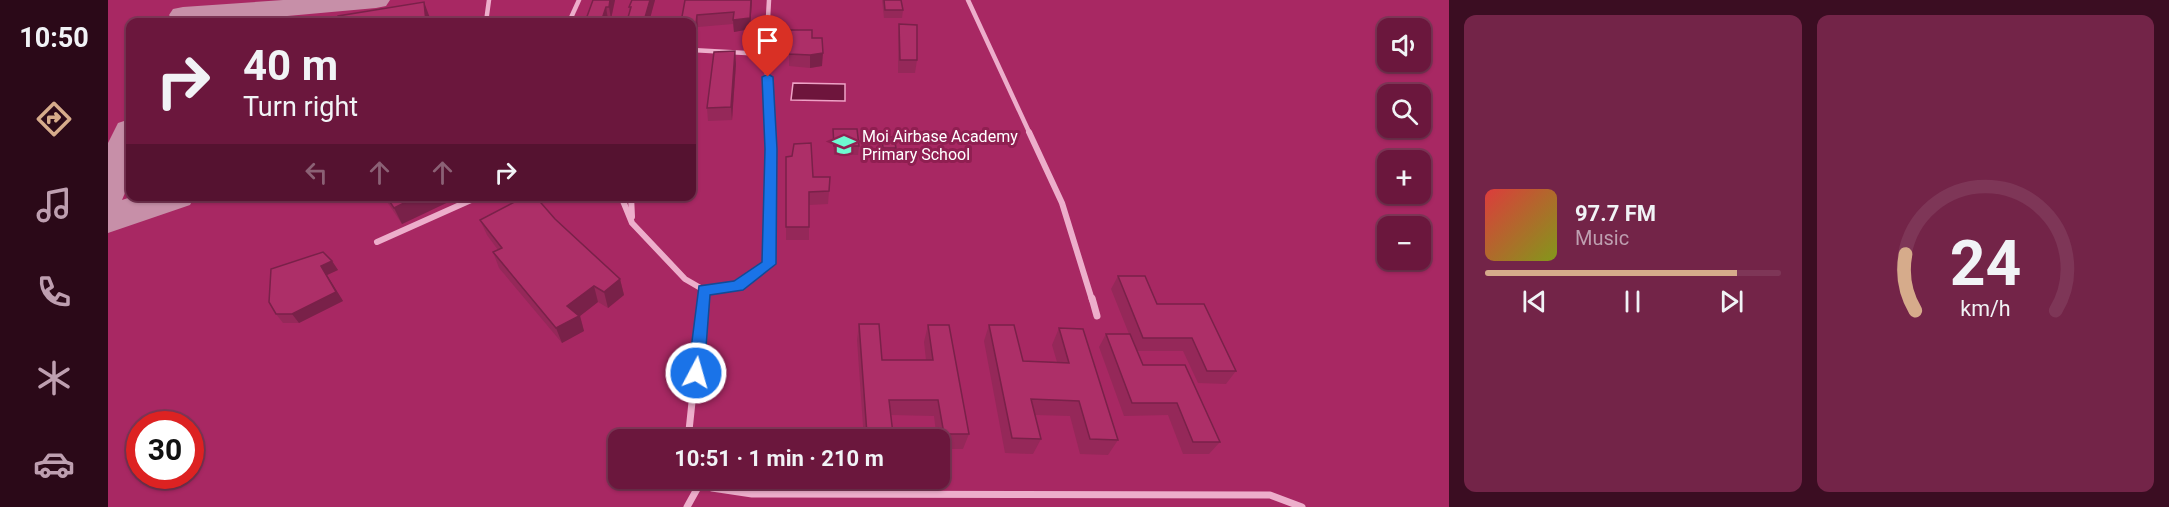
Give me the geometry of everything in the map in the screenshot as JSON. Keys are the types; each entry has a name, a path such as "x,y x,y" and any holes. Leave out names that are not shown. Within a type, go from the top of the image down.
{"street":[{"path":"487,18 489,0"},
{"path":"571,18 579,0"},
{"path":"623,201 632,223 685,279 704,290 738,286 769,264 771,149 766,54 769,0"},
{"path":"968,0 1062,203 1097,316"},
{"path":"696,50 766,54"},
{"path":"377,242 469,201"},
{"path":"631,201 632,223"},
{"path":"689,429 704,290"},
{"path":"687,507 696,489"},
{"path":"719,489 752,494 863,496 1270,495 1302,507"}],"shaded area":[{"path":"108,0 1449,0 1449,507 108,507"},
{"path":"793,83 845,84 845,101 791,100"}],"building":[{"path":"593,0 610,0 609,7 606,7 602,18 586,18"},
{"path":"632,0 650,0 645,18 628,18 631,7 629,7"},
{"path":"685,0 751,0 750,18 733,20 734,12 697,15 696,24 696,18 682,18"},
{"path":"884,0 901,0 903,10 885,10"},
{"path":"424,2 426,18 338,18 338,16"},
{"path":"899,24 917,25 917,60 900,60"},
{"path":"789,30 812,30 812,38 822,38 823,53 789,54"},
{"path":"735,51 731,107 707,108 714,52"},
{"path":"833,129 857,129 859,146 834,146"},
{"path":"882,137 894,137 896,148 883,148"},
{"path":"811,143 813,177 830,177 829,191 809,192 809,227 786,227 786,157 792,156 794,144"},
{"path":"389,201 408,201 394,208"},
{"path":"516,201 539,201 555,219 620,279 604,292 594,286 567,306 579,316 556,328 493,252 502,248 480,220"},
{"path":"323,252 332,261 321,266 336,292 292,314 276,314 269,302 271,269"},
{"path":"1118,276 1145,276 1157,304 1204,304 1236,371 1207,371 1192,338 1143,338"},
{"path":"859,324 879,324 882,360 933,360 928,325 949,325 969,434 950,434 950,429 943,429 938,400 889,400 892,429 867,429"},
{"path":"989,325 1014,325 1023,361 1069,363 1059,328 1083,329 1118,440 1090,439 1079,401 1031,399 1041,439 1012,438"},
{"path":"1106,334 1130,334 1143,365 1185,365 1220,442 1193,442 1177,403 1132,403"}],"taxiway":[{"path":"183,15 376,0"},
{"path":"108,193 126,141"},
{"path":"108,219 162,201"}],"place":[{"name":"Moi Airbase Academy Primary School","path":"844,145"}],"route":[{"path":"696,373 704,290 738,286 769,264 771,149 768,77"}]}
